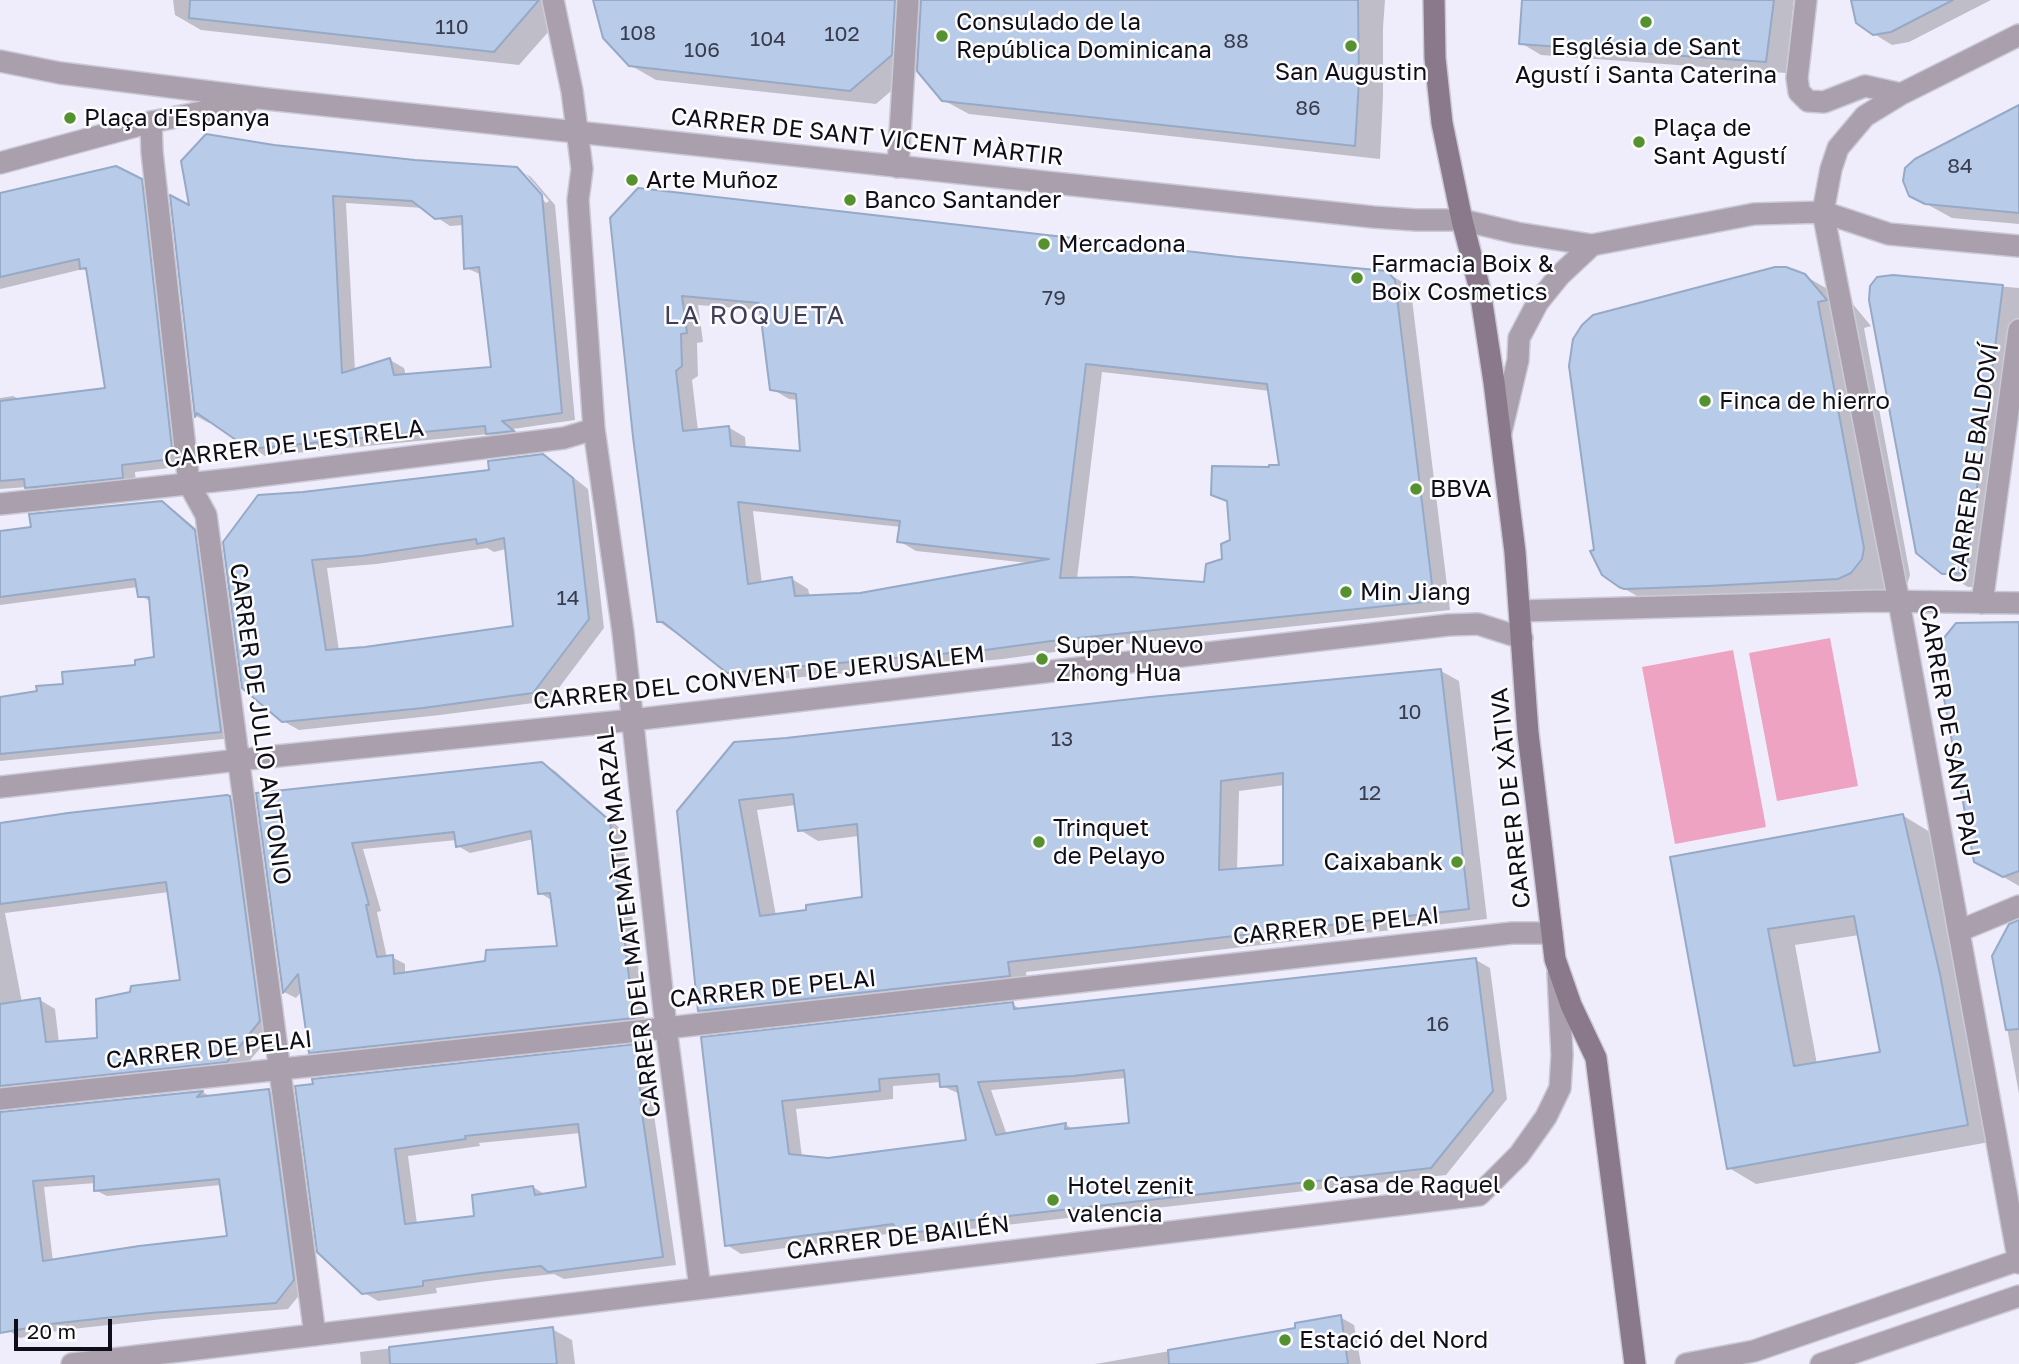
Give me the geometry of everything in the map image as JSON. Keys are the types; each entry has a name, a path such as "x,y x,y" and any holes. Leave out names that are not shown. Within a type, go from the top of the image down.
{"main road":[{"name":"CARRER DE XÀTIVA","path":"1434,0 1436,67 1442,123 1480,290 1500,436 1520,611 1528,733 1552,933 1558,971 1596,1058 1635,1364"}],"street":[{"name":"CARRER DEL MATEMÀTIC MARZAL","path":"553,0 578,132 582,169 578,213 594,429 623,632 666,1028 701,1288"},
{"path":"898,167 908,0"},
{"path":"1806,0 1797,78 1799,92 1808,101 1824,102 1865,86 1901,94"},
{"path":"1823,212 1838,148 1865,116 1901,94 2019,35"},
{"name":"CARRER DE SANT VICENT MÀRTIR","path":"0,61 60,73 267,99 1373,217 1462,220"},
{"name":"CARRER DE SANT VICENT MÀRTIR","path":"151,122 267,99"},
{"path":"0,163 151,122"},
{"name":"CARRER DE JULIO ANTONIO","path":"151,122 152,152 189,484 206,514 315,1335"},
{"path":"1462,220 1517,233 1592,245 1754,214 1823,212 1889,234 2019,246"},
{"name":"CARRER DE SANT PAU","path":"1823,212 1899,602 2019,1261"},
{"path":"1500,436 1518,360 1519,338 1538,302 1560,275 1592,245"},
{"name":"CARRER DE BALDOVÍ","path":"1982,603 2019,330"},
{"name":"CARRER DE L'ESTRELA","path":"0,504 189,484 564,438 594,429"},
{"path":"1520,611 1899,602 2019,603"},
{"name":"CARRER DEL CONVENT DE JERUSALEM","path":"0,787 632,720 1448,625 1478,624 1522,638"},
{"path":"1959,931 2019,906"},
{"name":"CARRER DE PELAI","path":"0,1099 666,1028 1512,933 1552,933"},
{"name":"CARRER DE BAILÉN","path":"72,1364 1479,1195 1519,1155 1546,1117 1560,1088 1562,1055 1558,971"},
{"path":"1686,1364 1754,1351 2019,1261"},
{"path":"1821,1364 2019,1296"}],"shaded area":[{"path":"1830,638 1858,786 1777,801 1749,653"},
{"path":"1733,650 1766,827 1675,844 1642,667"}],"building":[{"path":"190,0 539,0 494,52 189,18"},
{"path":"593,0 895,0 892,55 850,91 629,66 603,38"},
{"path":"921,0 1358,0 1359,81 1355,146 942,101 917,71"},
{"name":"Església de Sant Agustí i Santa Caterina","path":"1522,0 1774,0 1766,62 1519,44"},
{"path":"1851,0 1953,0 1891,32 1873,35 1856,23"},
{"path":"2019,105 2019,213 1925,204 1909,196 1903,181 1905,168 1915,159"},
{"path":"206,134 274,145 415,160 517,167 542,195 562,413 502,421 514,431 486,434 485,426 249,449 197,413 195,417 170,195 189,205 181,161","holes":["333,196 412,201 435,219 462,216 464,269 479,267 491,367 394,375 390,358 342,373"]},
{"path":"116,166 142,179 172,449 164,460 122,465 123,478 25,488 24,479 0,481 0,401 105,388 86,268 80,269 79,259 0,277 0,193"},
{"path":"638,188 1238,257 1387,271 1395,280 1434,601 985,650 727,673 663,622 657,622 633,437 610,218","holes":["682,296 759,303 770,390 796,394 800,451 731,446 729,426 683,431 676,371 682,366 681,334 687,333","1086,364 1267,384 1279,465 1212,466 1211,495 1227,501 1230,540 1221,544 1222,559 1206,564 1204,582 1131,577 1060,578","738,502 900,521 897,542 1049,559 860,593 795,596 792,577 748,584"]},
{"name":"Finca de hierro","path":"1775,267 1786,267 1805,274 1827,300 1818,302 1864,548 1862,559 1851,573 1838,579 1708,586 1619,587 1602,575 1590,551 1594,550 1569,366 1573,339 1593,315"},
{"path":"1893,275 2003,285 1966,573 1942,574 1916,553 1869,300 1870,286 1877,277"},
{"path":"543,454 573,478 589,619 533,693 423,708 282,722 242,688 223,542 258,495 489,470 488,461","holes":["504,538 513,626 326,650 312,560 361,556 476,539 477,544"]},
{"path":"162,501 195,530 221,732 0,754 0,697 37,691 36,686 63,684 62,672 135,665 135,660 154,657 149,597 138,597 135,579 0,597 0,531 31,527 29,514"},
{"path":"2019,622 2019,871 2003,877 1974,862 1935,649 1956,623"},
{"path":"1441,669 1469,909 1008,962 1010,976 698,1011 677,811 734,742","holes":["1283,773 1283,865 1219,870 1221,781","793,794 798,831 857,824 862,897 806,905 806,910 760,916 739,800"]},
{"path":"542,762 610,821 634,1018 309,1053 298,974 283,993 256,793","holes":["531,831 538,894 550,893 557,946 486,950 485,961 394,974 393,955 377,957 366,905 369,905 352,843 454,832 456,847"]},
{"path":"230,796 260,1021 227,1062 0,1086 0,1004 40,998 46,1042 97,1038 96,999 130,992 131,986 180,980 166,882 0,904 0,823"},
{"path":"1903,814 1940,974 1968,1125 1727,1169 1670,857","holes":["1854,916 1880,1052 1794,1066 1768,929"]},
{"path":"2019,920 2019,1029 2006,1030 1992,956 2009,924"},
{"path":"1476,958 1493,1091 1431,1168 956,1222 949,1227 901,1235 893,1224 725,1246 701,1037 1013,1002 1014,1009","holes":["1124,1070 1129,1123 1065,1129 1066,1123 996,1135 978,1082","939,1074 940,1087 957,1086 966,1140 828,1158 789,1154 782,1101 880,1091 879,1079"]},
{"path":"637,1044 641,1106 663,1257 548,1272 541,1266 481,1273 423,1281 423,1286 362,1294 317,1252 295,1086 313,1084 312,1079","holes":["578,1124 586,1187 535,1195 533,1186 472,1195 474,1216 405,1224 395,1149 466,1139 465,1136"]},
{"path":"269,1089 294,1280 276,1303 150,1313 50,1324 0,1333 0,1112 203,1091 197,1097","holes":["94,1176 94,1191 219,1179 227,1236 43,1261 33,1181"]},
{"name":"Estació del Nord","path":"1341,1315 1348,1364 1169,1364 1168,1350 1295,1328 1295,1323"},
{"path":"553,1327 557,1364 390,1364 389,1347"}],"place":[{"name":"Església de Sant Agustí i Santa Caterina","path":"1646,22"},
{"name":"Consulado de la República Dominicana","path":"942,36"},
{"name":"San Augustin","path":"1351,46"},
{"name":"Plaça d'Espanya","path":"70,118"},
{"name":"Plaça de Sant Agustí","path":"1639,142"},
{"name":"Arte Muñoz","path":"632,180"},
{"name":"Banco Santander","path":"850,200"},
{"name":"Mercadona","path":"1044,244"},
{"name":"Farmacia Boix & Boix Cosmetics","path":"1357,278"},
{"name":"Finca de hierro","path":"1705,401"},
{"name":"BBVA","path":"1416,489"},
{"name":"Min Jiang","path":"1346,592"},
{"name":"Super Nuevo Zhong Hua","path":"1042,659"},
{"name":"Trinquet de Pelayo","path":"1039,842"},
{"name":"Caixabank","path":"1457,862"},
{"name":"Casa de Raquel","path":"1309,1185"},
{"name":"Hotel zenit valencia","path":"1053,1200"},
{"name":"Estació del Nord","path":"1285,1340"}],"district":[{"name":"LA ROQUETA","path":"755,316"}]}
